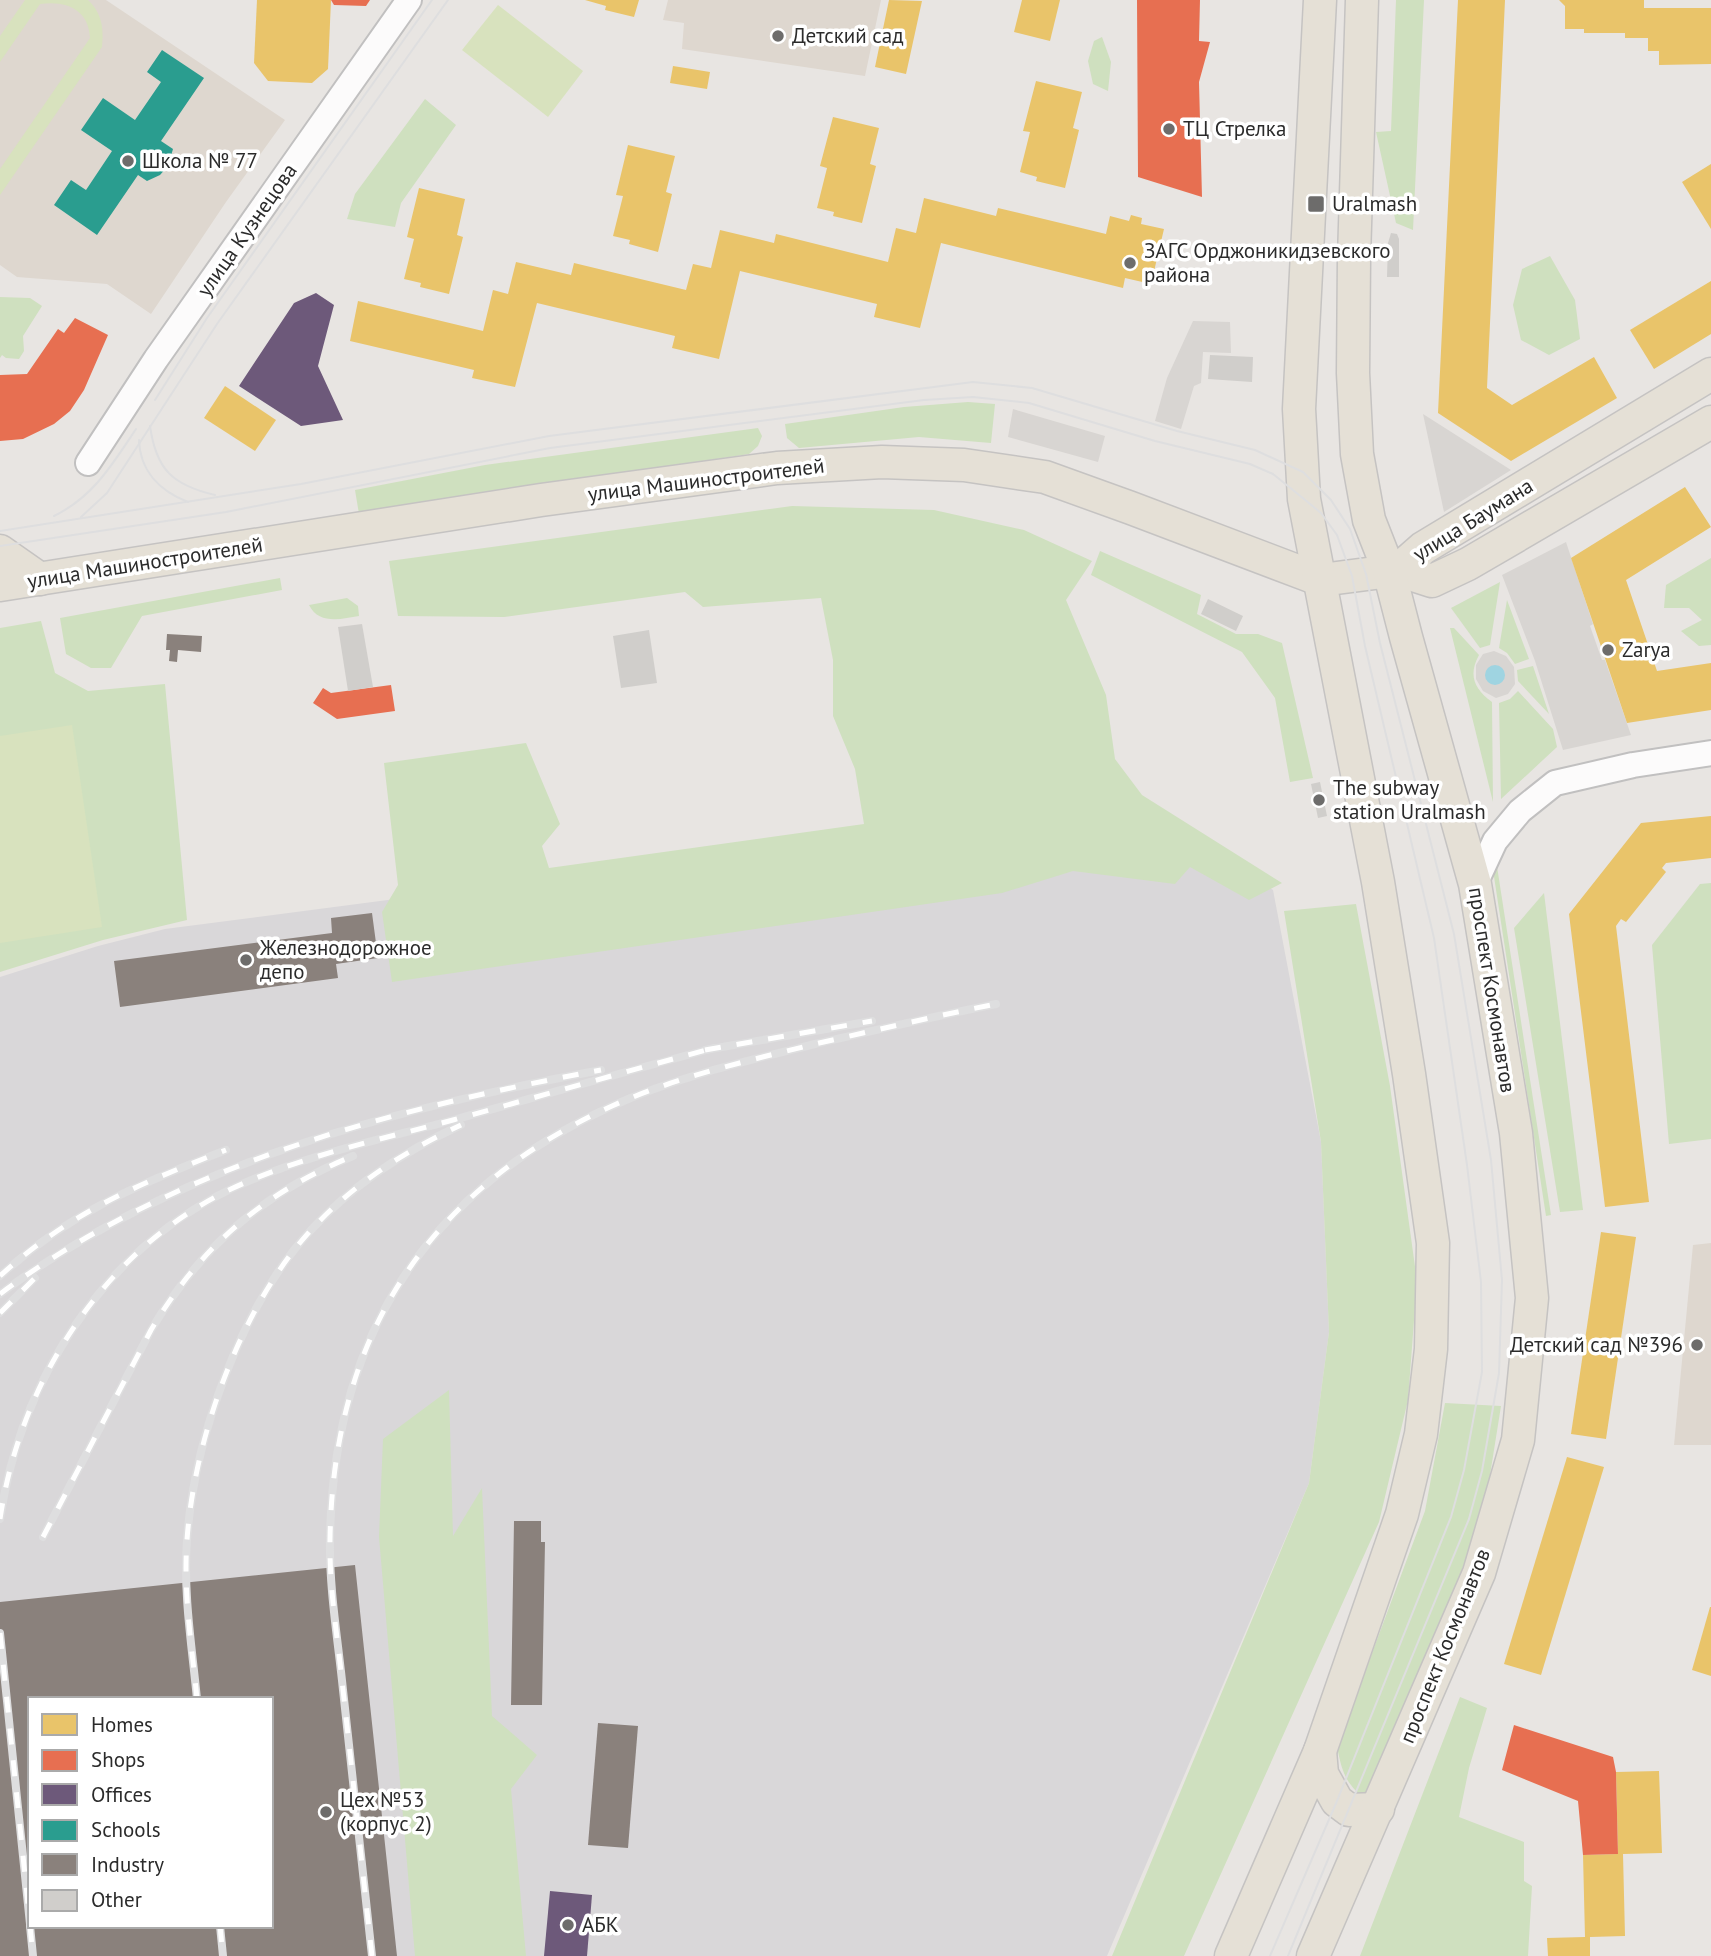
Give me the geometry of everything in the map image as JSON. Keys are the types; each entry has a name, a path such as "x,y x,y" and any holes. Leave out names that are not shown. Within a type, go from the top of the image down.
{"main road":[{"path":"1231,1956 1320,1751 1402,1514 1421,1434 1431,1349 1433,1243 1378,882 1304,499 1299,409 1320,0"},
{"name":"проспект Космонавтов","path":"1313,1956 1479,1573 1518,1440 1532,1298 1516,1133 1475,884 1406,638 1394,570 1369,520 1357,454 1353,373 1354,258 1362,0"},
{"name":"улица Баумана","path":"1394,570 1423,548 1711,374"},
{"name":"улица Баумана","path":"1394,570 1432,581 1468,564 1711,422"},
{"name":"улица Машиностроителей","path":"0,585 541,500 777,468 882,462 964,465 1045,477 1321,580 1394,570"},
{"path":"0,551 40,579"},
{"path":"1320,1751 1322,1774 1336,1801 1349,1810 1378,1809"}],"street":[{"name":"улица Кузнецова","path":"89,463 156,359 409,0"},
{"path":"1475,884 1495,841 1520,811 1555,783 1633,765 1711,753"}],"shaded area":[{"name":"Школа № 77","path":"0,0 106,0 285,120 151,314 107,284 17,277 0,265"},
{"name":"Детский сад","path":"668,0 881,0 865,76 682,49 684,23 663,20"},
{"path":"1193,321 1230,322 1231,353 1203,352 1201,383 1194,386 1181,429 1155,421 1167,378"},
{"path":"1013,409 1105,436 1098,462 1008,437"},
{"path":"1423,414 1511,470 1444,512"},
{"path":"1566,542 1593,624 1590,626 1631,735 1563,750 1535,661 1502,575"},
{"path":"1494,651 1506,656 1514,667 1515,684 1508,694 1496,698 1483,691 1476,679 1476,665 1483,654"},
{"path":"1140,802 1273,890 1321,1142 1329,1332 1309,1483 1107,1956 0,1956 0,977 98,946 165,929"},
{"name":"Детский сад №396","path":"1711,1243 1711,1445 1674,1445 1693,1245"}],"green space":[{"path":"25,0 88,0 101,22 102,47 0,195 0,169 90,38 86,20 75,9 59,4 40,4 0,62 0,36"},
{"path":"1396,0 1424,0 1413,230 1396,223 1376,132 1391,131"},
{"path":"498,5 583,71 548,117 462,50"},
{"path":"1102,37 1111,62 1108,91 1093,84 1088,61 1094,41"},
{"path":"425,99 456,125 401,203 395,227 347,219 355,194"},
{"path":"1550,256 1575,300 1580,339 1549,355 1521,340 1513,305 1522,269"},
{"path":"0,297 30,298 42,306 23,336 24,351 19,359 2,355 0,358"},
{"path":"968,402 995,404 991,443 919,437 799,448 787,438 785,424 904,407"},
{"path":"758,428 762,436 758,446 749,454 359,514 355,490 485,465"},
{"path":"792,506 934,510 1024,530 1092,561 1066,600 1106,695 1115,759 1142,795 1282,883 1249,900 1190,867 1175,884 1073,871 1002,893 392,982 382,912 398,885 384,763 526,743 560,824 542,846 549,868 864,824 855,769 833,716 833,660 821,598 703,607 685,592 504,617 398,616 389,561"},
{"path":"1100,551 1201,595 1197,614 1236,634 1258,634 1282,643 1313,778 1290,782 1275,698 1242,652 1091,575"},
{"path":"1711,558 1711,645 1699,646 1681,631 1702,620 1689,608 1664,608 1666,585"},
{"path":"280,578 282,590 142,616 111,668 91,668 66,654 60,618"},
{"path":"1500,582 1490,645 1480,648 1451,608"},
{"path":"347,598 358,606 359,616 324,618 318,616 309,605"},
{"path":"1507,600 1529,659 1515,664 1507,653 1499,648"},
{"path":"41,621 55,673 88,691 165,684 187,920 103,940 0,972 0,628"},
{"path":"1450,628 1454,628 1479,655 1474,669 1475,681 1481,692 1492,702 1493,802"},
{"path":"1533,666 1549,714 1518,681 1517,670"},
{"path":"1518,691 1553,729 1557,747 1501,799 1499,703 1510,699"},
{"path":"72,725 102,927 0,943 0,736"},
{"path":"1496,860 1551,1215 1546,1216 1493,870"},
{"path":"1711,883 1711,1139 1669,1144 1652,945 1700,884"},
{"path":"1544,893 1583,1210 1560,1212 1514,928"},
{"path":"1356,904 1390,1086 1417,1281 1408,1400 1379,1522 1184,1956 1112,1956 1309,1483 1329,1332 1321,1142 1284,911"},
{"path":"449,1390 453,1536 482,1488 492,1716 537,1755 511,1789 526,1956 415,1956 379,1537 383,1439"},
{"path":"1445,1403 1501,1406 1490,1475 1471,1546 1375,1793 1365,1799 1345,1776 1337,1747 1425,1511"},
{"path":"1460,1697 1487,1708 1469,1768 1459,1817 1524,1842 1524,1881 1532,1886 1528,1956 1360,1956"}],"water":[{"path":"1495,665 1502,668 1505,675 1502,682 1495,685 1488,682 1485,675 1488,668"}],"building: Homes":[{"path":"257,0 331,0 328,69 312,83 268,81 254,63"},
{"path":"585,0 639,0 634,17 605,10 606,6"},
{"path":"889,0 922,1 906,74 875,67"},
{"path":"1022,0 1060,0 1050,41 1014,32"},
{"path":"1458,0 1505,0 1487,388 1512,405 1594,357 1617,398 1511,461 1438,413"},
{"path":"1559,0 1644,0 1644,8 1711,8 1711,64 1659,65 1659,51 1648,51 1648,38 1625,38 1625,33 1584,33 1584,29 1565,29 1565,6"},
{"path":"673,66 710,72 707,89 670,83"},
{"path":"1036,81 1082,92 1073,128 1079,130 1065,188 1036,181 1037,177 1020,172 1030,132 1023,131"},
{"path":"833,117 879,128 870,164 876,166 862,223 833,216 834,212 817,208 827,168 820,166"},
{"path":"628,145 675,156 666,192 672,194 658,252 629,244 630,240 613,236 623,196 616,195"},
{"path":"1711,164 1711,229 1682,182"},
{"path":"419,188 465,199 457,235 463,237 449,294 420,287 421,283 404,279 414,239 407,237"},
{"path":"924,198 996,216 998,208 1106,234 1110,216 1129,221 1131,215 1142,218 1141,224 1164,229 1151,284 1125,278 1123,288 941,243 920,328 874,317 877,304 740,271 719,359 672,348 675,336 537,303 515,387 472,378 474,370 350,341 358,301 483,331 493,290 508,294 516,262 571,275 574,263 686,290 693,264 711,268 720,230 774,243 776,234 888,262 896,228 916,233"},
{"path":"1711,281 1711,334 1654,369 1630,330"},
{"path":"225,386 276,420 255,451 204,418"},
{"path":"1685,487 1711,527 1626,580 1657,671 1711,663 1711,710 1627,723 1571,558"},
{"path":"1711,816 1711,858 1666,863 1662,868 1666,872 1626,922 1621,919 1616,926 1649,1202 1605,1207 1569,914 1641,823"},
{"path":"1601,1232 1636,1237 1606,1439 1571,1434"},
{"path":"1567,1457 1604,1467 1541,1675 1504,1664"},
{"path":"1711,1607 1711,1676 1692,1670"},
{"path":"1659,1771 1662,1853 1623,1854 1625,1936 1590,1937 1590,1956 1548,1956 1547,1938 1585,1937 1583,1855 1618,1854 1616,1772"}],"building: Shops":[{"path":"331,0 370,0 366,6 334,5"},
{"name":"ТЦ Стрелка","path":"1137,0 1200,0 1199,41 1210,42 1199,82 1202,197 1138,177"},
{"path":"75,318 108,335 84,390 70,411 54,424 23,439 0,441 0,375 27,374 58,329 64,333"},
{"path":"391,685 395,711 337,719 313,703 323,688 331,693"},
{"path":"1514,1725 1613,1757 1616,1772 1618,1854 1583,1855 1578,1801 1502,1770"}],"building: Offices":[{"path":"316,293 334,305 318,366 343,420 301,426 239,386 294,303"},
{"name":"АБК","path":"550,1891 592,1895 587,1956 544,1956"}],"building: Schools":[{"path":"162,50 204,78 161,141 173,149 168,166 160,175 147,181 138,175 97,235 54,205 71,180 86,190 112,151 81,130 103,98 135,120 161,82 147,72"}],"building: Industry":[{"path":"167,634 202,636 201,652 178,650 177,662 169,661 170,650 166,650"},
{"name":"Железнодорожное депо","path":"372,913 378,958 336,964 338,978 120,1007 114,961 332,933 331,918"},
{"path":"514,1521 541,1521 541,1542 545,1542 542,1705 511,1705"},
{"name":"Цех №53 (корпус 2)","path":"355,1565 397,1956 0,1956 0,1602"},
{"path":"598,1723 638,1726 628,1848 588,1845"}],"building: Other":[{"path":"1391,233 1397,234 1399,239 1399,277 1387,277"},
{"path":"1210,355 1253,357 1252,382 1208,379"},
{"path":"1208,599 1243,616 1236,631 1201,614"},
{"path":"362,624 373,687 348,691 338,627"},
{"path":"649,630 657,683 621,688 613,636"},
{"name":"The subway station Uralmash","path":"1320,782 1327,816 1318,818 1311,784"}],"tram line":[{"path":"155,400 207,318 432,0"},
{"path":"81,517 107,493 217,324 448,0"},
{"path":"0,531 301,484 549,436 973,382 1032,388 1177,431 1255,450 1303,472 1331,500 1350,529 1366,574 1380,643 1454,934 1491,1160 1502,1280 1499,1373 1482,1471 1469,1519 1288,1956"},
{"path":"0,546 226,512 550,448 924,400 973,397 1029,403 1155,441 1250,464 1273,474 1321,513 1337,535 1352,576 1365,646 1434,938 1481,1282 1482,1372 1464,1470 1451,1517 1337,1801 1270,1956"},
{"path":"150,426 157,454 169,473 188,486 215,495"},
{"path":"54,516 91,490 136,429"},
{"path":"139,440 143,461 153,478 160,486 188,502"}],"railway":[{"path":"372,1956 334,1614 330,1539 335,1466 349,1398 372,1335 403,1278 442,1227 490,1181 547,1140 612,1106 661,1086 738,1063 996,1004"},
{"path":"705,1050 872,1021"},
{"path":"0,1519 10,1468 27,1418 48,1370 75,1326 107,1284 144,1247 185,1215 231,1189 312,1158 714,1048"},
{"path":"0,1294 67,1249 138,1210 287,1148 443,1103 601,1070"},
{"path":"197,1697 186,1580 191,1501 211,1417 225,1375 243,1335 263,1296 286,1261 327,1213 381,1170 461,1125"},
{"path":"0,1276 79,1217 135,1188 226,1150"},
{"path":"43,1537 151,1330 191,1273 237,1225 263,1205 290,1187 353,1156"},
{"path":"0,1313 35,1278"},
{"path":"0,1633 28,1905"},
{"path":"30,1928 33,1956"},
{"path":"220,1928 223,1956"}],"place":[{"name":"Детский сад","path":"778,36"},
{"name":"ТЦ Стрелка","path":"1169,129"},
{"name":"Школа № 77","path":"128,161"},
{"name":"Uralmash","path":"1316,204"},
{"name":"ЗАГС Орджоникидзевского района","path":"1130,263"},
{"name":"Zarya","path":"1608,650"},
{"name":"The subway station Uralmash","path":"1319,800"},
{"name":"Железнодорожное депо","path":"246,960"},
{"name":"Детский сад №396","path":"1697,1345"},
{"name":"Цех №53 (корпус 2)","path":"326,1812"},
{"name":"АБК","path":"568,1925"}]}
